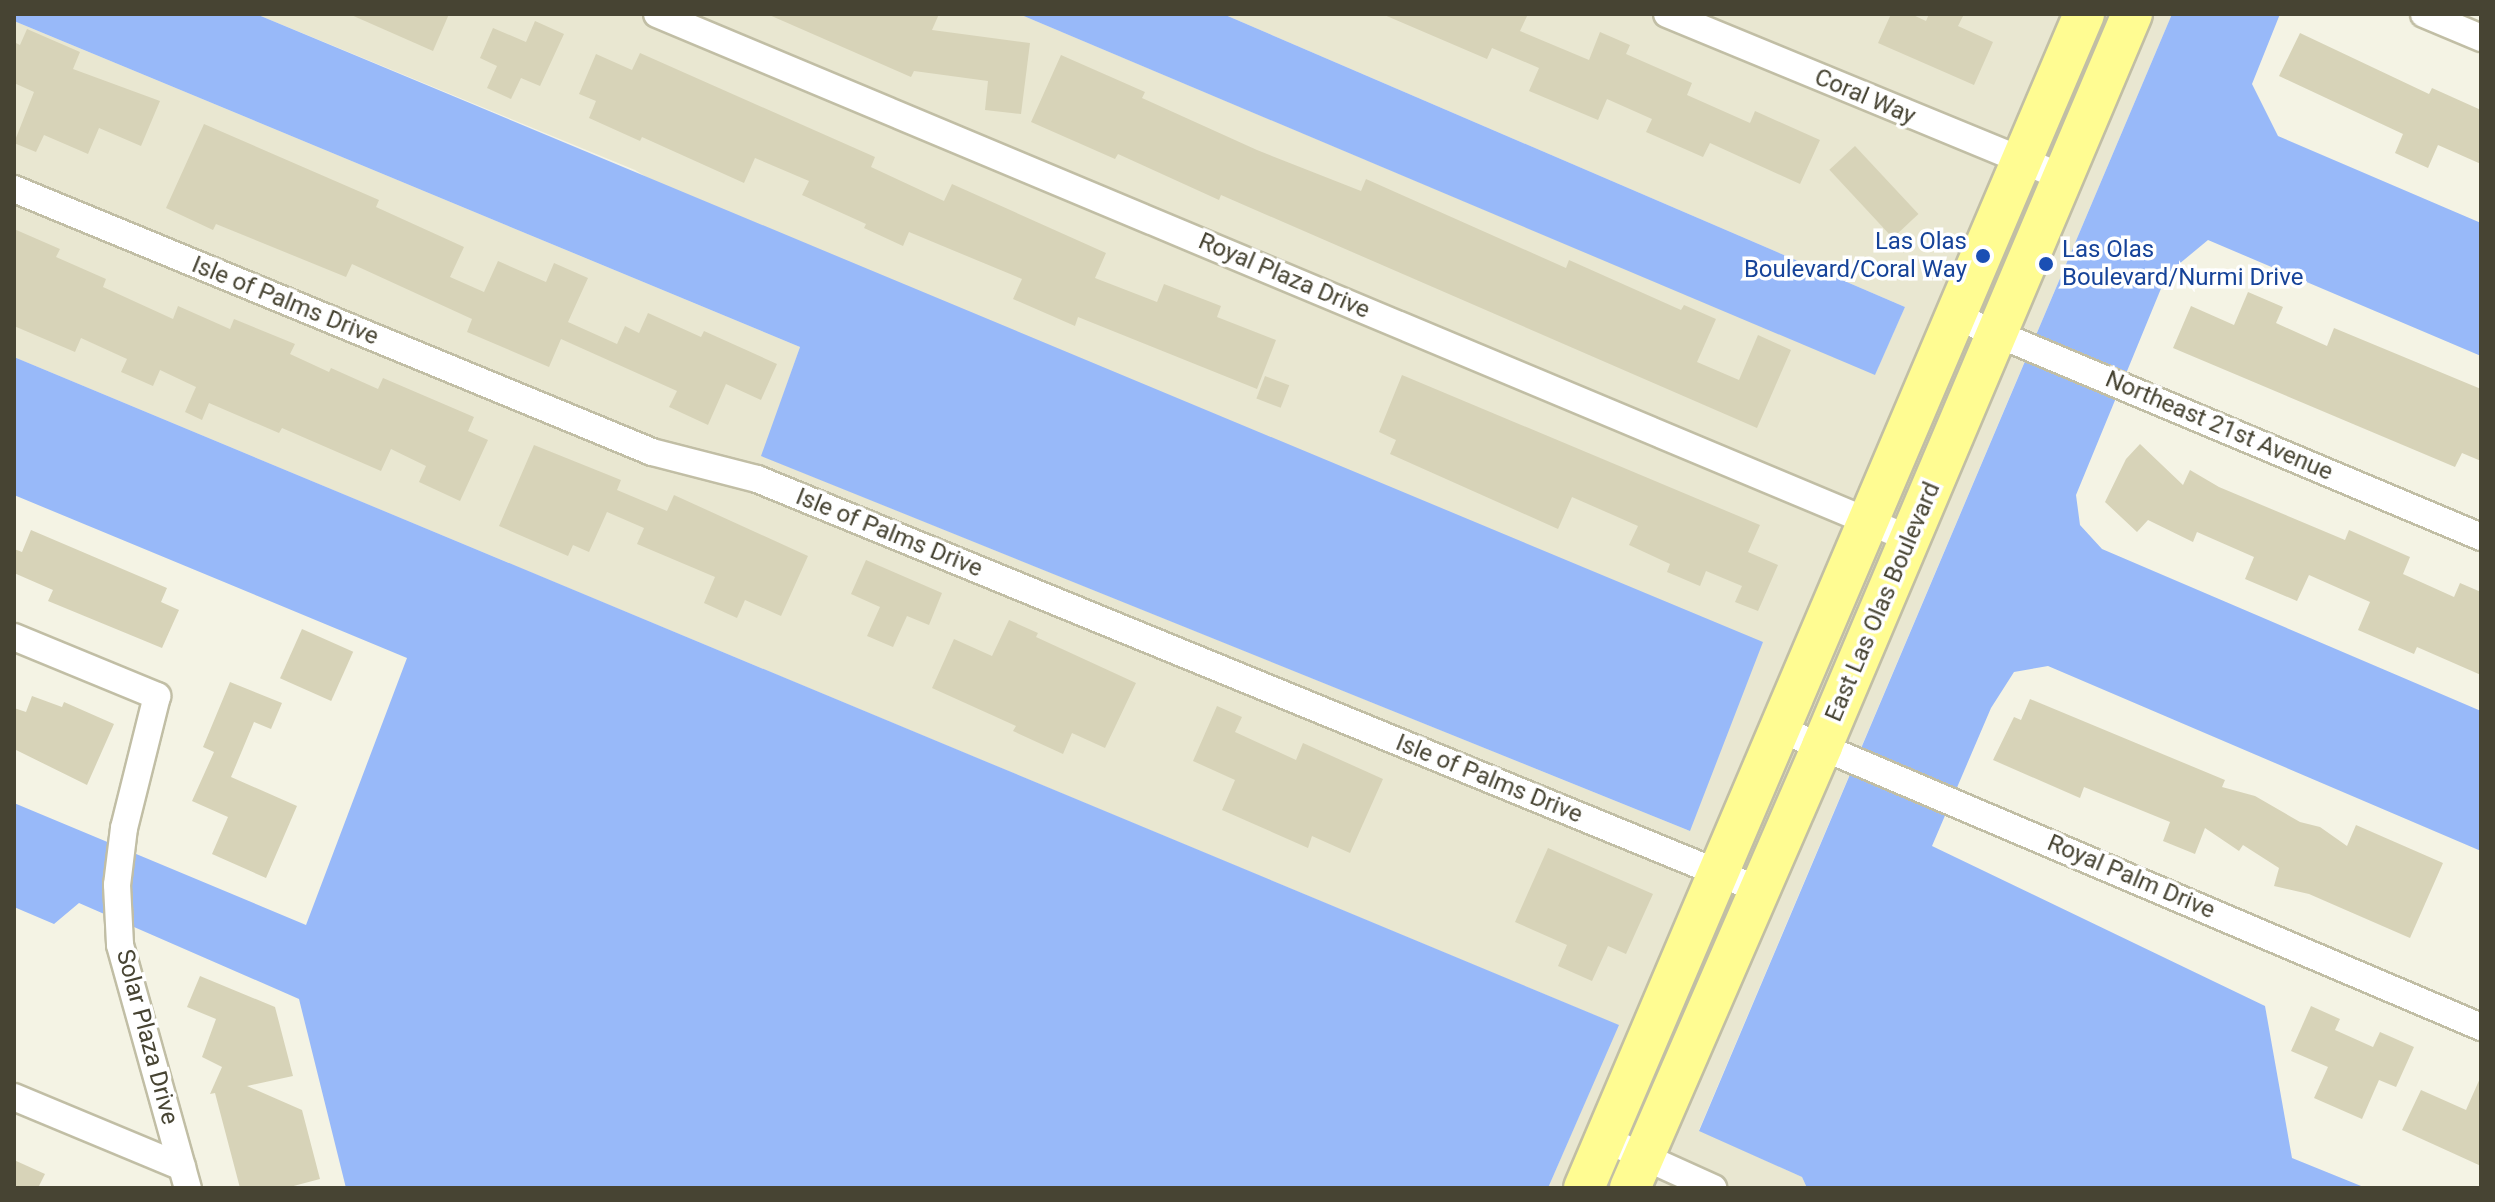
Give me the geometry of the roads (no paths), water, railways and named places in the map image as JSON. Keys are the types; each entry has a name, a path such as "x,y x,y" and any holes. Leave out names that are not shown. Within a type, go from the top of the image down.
{"main road":[{"name":"East Las Olas Boulevard","path":"1584,1188 2084,14"},
{"name":"East Las Olas Boulevard","path":"1637,1172 1760,890 1834,752 1910,539 2010,338 2064,178 2132,14"}],"street":[{"name":"Royal Plaza Drive","path":"657,14 1910,539"},
{"name":"Coral Way","path":"1667,14 2064,178"},
{"path":"2424,14 2481,38"},
{"name":"Isle of Palms Drive","path":"14,189 652,452 757,479 1760,890"},
{"name":"Northeast 21st Avenue","path":"1957,317 2481,537"},
{"name":"Solar Plaza Drive","path":"14,637 157,696 124,828 117,885 120,945 185,1178"},
{"name":"Royal Palm Drive","path":"1780,729 2481,1027"},
{"path":"14,1097 185,1178"},
{"path":"1605,1139 1637,1172 1713,1188"}],"water":[{"path":"14,14 256,14 1763,642 1690,831 761,456 800,347 14,21"},
{"path":"1019,14 1223,14 1905,307 1875,375"},
{"path":"2172,14 2280,14 2252,84 2278,136 2481,223 2481,356 2208,240 2167,274 2076,495 2080,525 2102,549 2481,711 2481,851 2048,666 2014,672 1991,708 1932,846 2265,1006 2292,1158 2366,1188 1807,1188 1802,1177 1699,1131"},
{"path":"14,357 1619,1025 1548,1188 346,1188 299,999 79,903 54,924 14,907 14,803 306,925 407,658 14,495"}],"place":[{"name":"Las Olas Boulevard/Coral Way","path":"1983,256"},
{"name":"Las Olas Boulevard/Nurmi Drive","path":"2046,264"}]}
